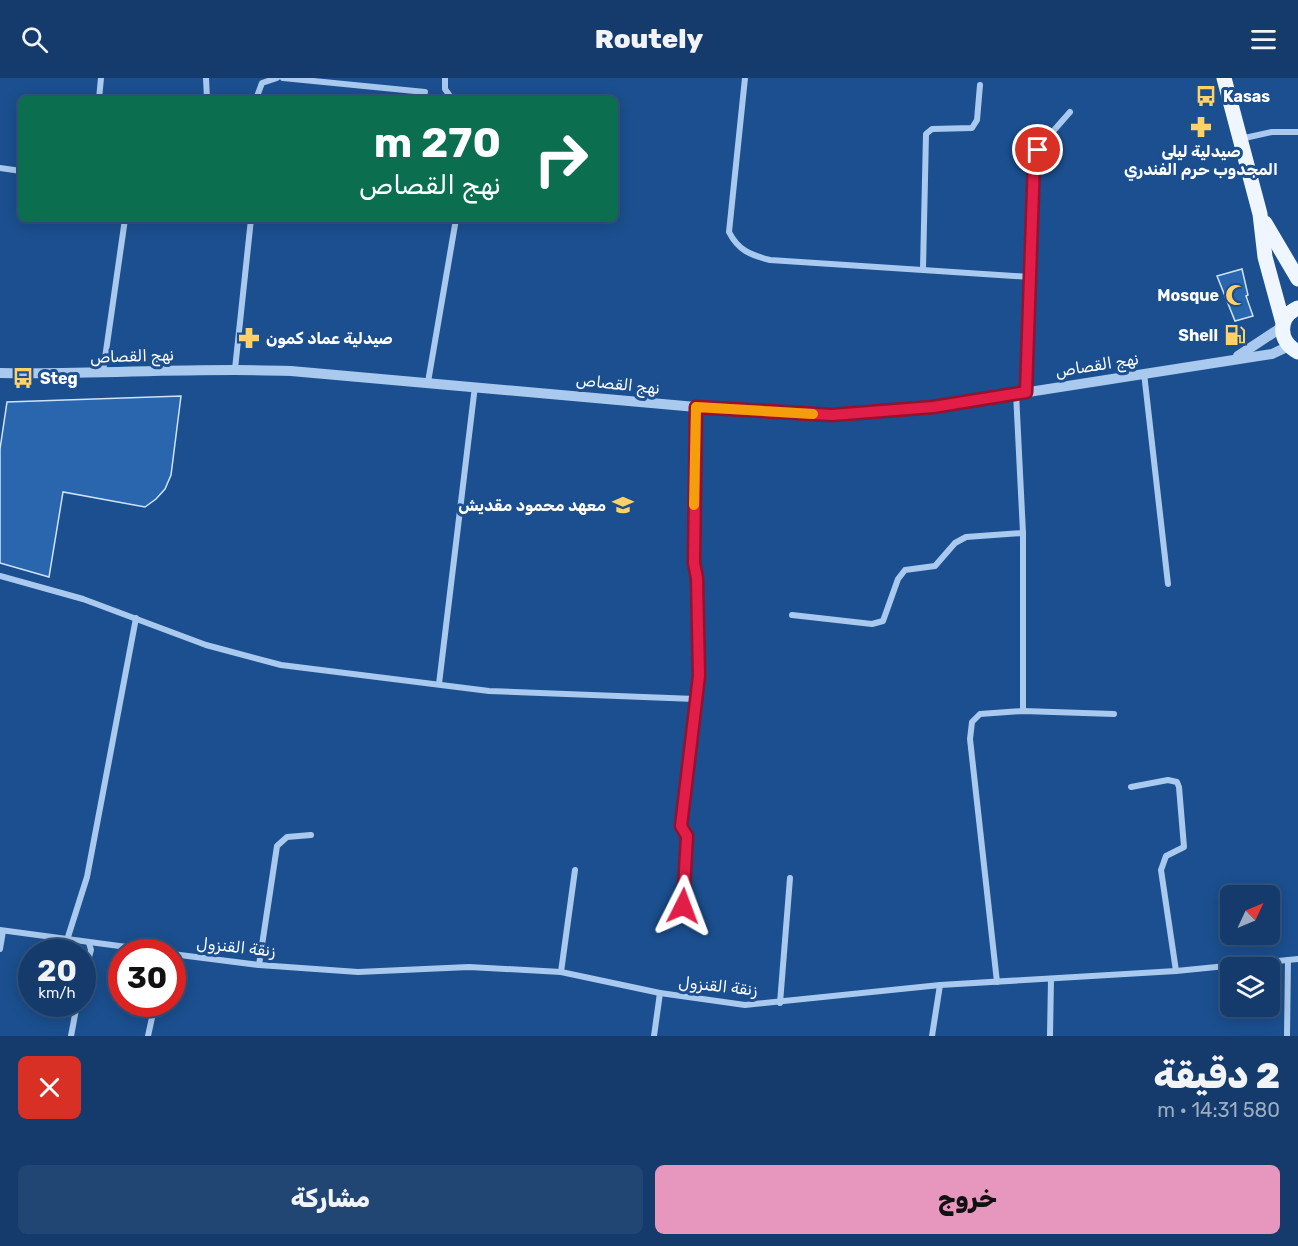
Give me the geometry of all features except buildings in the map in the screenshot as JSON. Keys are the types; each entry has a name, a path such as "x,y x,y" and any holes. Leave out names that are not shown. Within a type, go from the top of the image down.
{"main road":[{"path":"1224,78 1260,214 1265,257 1283,325 1298,367"},
{"path":"1260,214 1298,279"},
{"path":"1283,325 1289,313 1298,308"}],"street":[{"path":"99,96 101,78"},
{"path":"206,78 207,96"},
{"path":"257,96 262,84 278,78"},
{"path":"283,78 425,92"},
{"path":"445,78 445,89 450,96"},
{"path":"745,78 729,231 734,242 753,256 770,260 1030,277"},
{"path":"923,269 926,134 932,129 967,130 975,125 980,86"},
{"path":"1023,711 1021,392 1030,277 1034,161 1041,145 1070,112"},
{"path":"1240,139 1272,132 1298,132"},
{"path":"0,168 18,171"},
{"path":"103,372 124,222"},
{"path":"235,369 251,222"},
{"path":"428,382 455,222"},
{"name":"نهج القصاص","path":"1230,360 1263,342 1283,325"},
{"name":"نهج القصاص","path":"0,373 235,369 428,382 696,407 832,415 933,407 1292,349"},
{"path":"1144,374 1168,584"},
{"path":"439,684 475,386"},
{"path":"683,906 687,836 681,826 699,676 697,578 694,563 696,407"},
{"path":"792,615 872,624 883,621 898,579 905,570 935,566 955,543 966,537 1023,533"},
{"path":"0,576 83,599 206,645 281,665 489,691 695,699"},
{"path":"67,939 87,877 136,618"},
{"path":"997,982 970,728 975,717 980,714 1023,711 1114,714"},
{"path":"1131,788 1168,780 1177,782 1179,787 1184,847 1166,856 1161,870 1176,971"},
{"path":"259,964 277,846 288,837 311,835"},
{"path":"561,972 575,870"},
{"path":"780,1003 790,878"},
{"path":"0,949 2,931 60,939"},
{"name":"زنقة القنزول","path":"186,956 358,972 469,967 561,972 660,993 736,1005 780,1003 940,985 1176,971 1298,959"},
{"path":"1287,1036 1288,960"},
{"path":"1050,1036 1051,979"},
{"path":"932,1036 940,985"},
{"path":"654,1036 660,993"},
{"path":"71,1036 75,1017"},
{"path":"148,1036 152,1017"}],"slow traffic":[{"path":"694,505 696,407 813,414"}],"place":[{"name":"Kasas","path":"1206,96"},
{"name":"صيدلية ليلى المجدوب حرم الفندري","path":"1201,127"},
{"name":"Mosque","path":"1236,295"},
{"name":"Shell","path":"1235,335"},
{"name":"صيدلية عماد كمون","path":"249,338"},
{"name":"Steg","path":"23,378"},
{"name":"معهد محمود مقديش","path":"623,505"}],"route":[{"path":"683,906 687,836 681,826 687,757 699,676 697,578 694,563 696,407 832,415 933,407 1026,392 1034,161 1038,150"}]}
